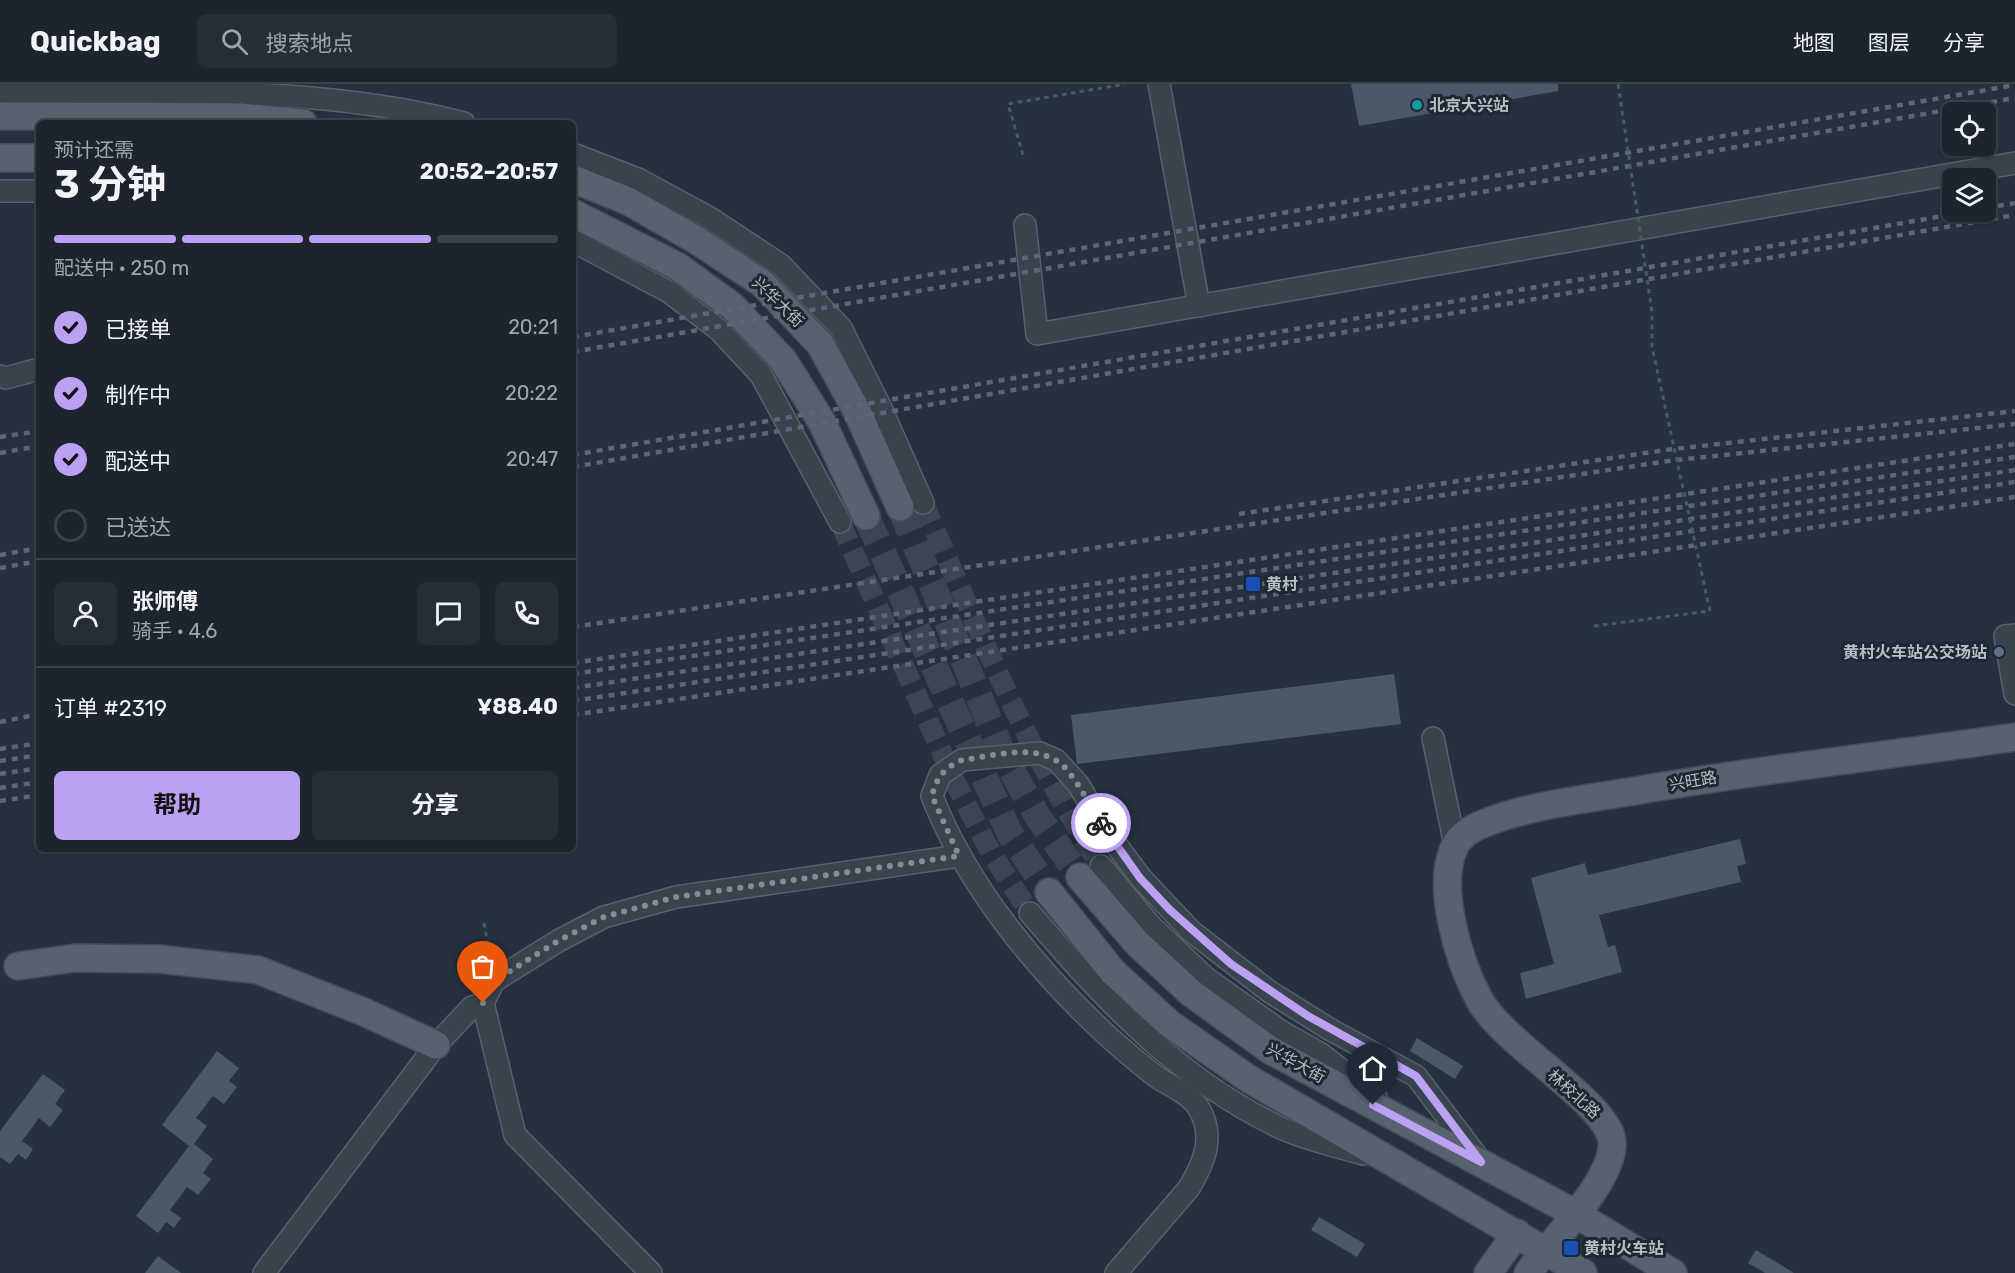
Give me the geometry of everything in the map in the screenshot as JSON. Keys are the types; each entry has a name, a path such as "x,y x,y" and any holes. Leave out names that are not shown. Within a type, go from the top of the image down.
{"main road":[{"path":"0,116 251,98 297,120"},
{"path":"0,158 36,158"},
{"name":"兴华大街","path":"576,179 628,201 696,240 764,284 820,344 911,505"},
{"path":"576,215 677,266 732,306 783,360 822,422 866,516"},
{"name":"兴旺路","path":"1455,845 1466,833 1483,823 1576,801 1750,771 1861,760 2015,737"},
{"name":"林校北路","path":"1455,845 1449,870 1448,893 1452,918 1462,963 1486,1012 1506,1034 1582,1097 1603,1119 1612,1141 1608,1166 1576,1214 1528,1273"},
{"name":"兴华大街","path":"1090,872 1137,943 1191,993 1270,1050 1576,1214 1673,1273"},
{"path":"1049,892 1113,972 1170,1024 1249,1079 1583,1273"},
{"path":"18,966 75,958 159,958 258,970 364,1012 436,1045"},
{"path":"1488,1273 1517,1233 1576,1214"}],"street":[{"path":"1159,84 1199,306"},
{"path":"0,92 323,100 452,120"},
{"path":"576,155 638,179 710,218 781,265 841,328 881,408 911,505"},
{"path":"1025,225 1036,334 2015,163"},
{"path":"0,191 36,191"},
{"path":"576,243 669,292 719,330 761,375 840,522"},
{"path":"0,376 6,378 36,370"},
{"path":"2015,635 2005,636 2015,694"},
{"path":"1433,738 1455,845"},
{"path":"1116,1273 1189,1188 1198,1173 1206,1158 1207,1130 1204,1120 1191,1099 1157,1077 1113,1041 1046,975 1022,946 959,856 932,796 940,775 962,760 1040,753 1056,760 1078,784 1106,831 1140,878 1191,931 1270,992 1331,1030 1416,1076 1481,1162"},
{"path":"651,1273 515,1135 483,1003 494,981 558,941 604,917 676,897 959,856"},
{"path":"1030,913 1089,983 1142,1033 1197,1079 1282,1129 1396,1164"},
{"path":"264,1273 436,1045 472,1007 483,1003"}],"path":[{"path":"1023,155 1008,104 1125,84"},
{"path":"1594,626 1710,611 1652,347 1652,312 1618,84"},
{"path":"484,923 494,981"}],"building":[{"name":"北京大兴站","path":"1351,84 1558,84 1558,91 1359,126"},
{"path":"1394,674 1401,724 1077,764 1071,715"},
{"path":"1740,839 1746,864 1737,866 1741,882 1599,915 1608,947 1615,945 1622,972 1526,999 1520,973 1554,964 1531,878 1585,863 1588,875"},
{"path":"1417,1038 1463,1066 1455,1079 1410,1051"},
{"path":"217,1051 239,1068 229,1081 237,1087 224,1104 213,1096 196,1118 207,1126 194,1144 213,1159 203,1173 211,1179 198,1195 187,1187 170,1210 181,1218 174,1228 166,1222 158,1233 136,1216 189,1146 162,1125"},
{"path":"43,1074 65,1090 55,1104 63,1110 50,1127 39,1118 22,1141 33,1149 26,1160 18,1154 10,1164 0,1157 0,1131"},
{"path":"1319,1217 1365,1244 1357,1257 1311,1230"},
{"path":"1756,1250 1794,1273 1765,1273 1748,1263"},
{"path":"158,1256 181,1273 145,1273"}],"tunnel":[{"path":"923,503 1027,734 1074,823 1101,866"},
{"path":"900,507 1004,757 1038,817 1080,877"},
{"path":"866,516 1010,834 1049,892"},
{"path":"840,522 955,782 991,853 1030,913"}],"railway":[{"path":"576,336 2015,85"},
{"path":"576,351 2015,98"},
{"path":"1996,206 2015,203"},
{"path":"576,466 2015,215"},
{"path":"576,454 1942,216"},
{"path":"1239,514 1665,450 2015,411"},
{"path":"576,627 1668,461 2015,424"},
{"path":"0,437 36,431"},
{"path":"576,663 2015,444"},
{"path":"0,453 36,447"},
{"path":"576,674 2015,457"},
{"path":"576,688 2015,470"},
{"path":"576,701 2015,482"},
{"path":"576,715 2015,497"},
{"path":"0,555 36,549"},
{"path":"0,568 36,562"},
{"path":"0,722 36,715"},
{"path":"0,749 36,743"},
{"path":"0,761 36,755"},
{"path":"0,774 36,768"},
{"path":"0,788 36,782"},
{"path":"0,801 36,795"}],"way so far":[{"path":"483,1003 494,981 558,941 604,917 676,897 959,856 932,796 934,785 940,775 962,760 1023,753 1040,753 1056,760 1067,769 1078,784 1101,823"}],"place":[{"name":"北京大兴站","path":"1417,105"},
{"name":"黄村","path":"1253,584"},
{"name":"黄村火车站公交场站","path":"1999,652"},
{"name":"黄村火车站","path":"1571,1248"}],"route":[{"path":"1101,823 1140,878 1191,931 1231,964 1270,992 1331,1030 1385,1057 1416,1076 1481,1162 1373,1105"}]}
